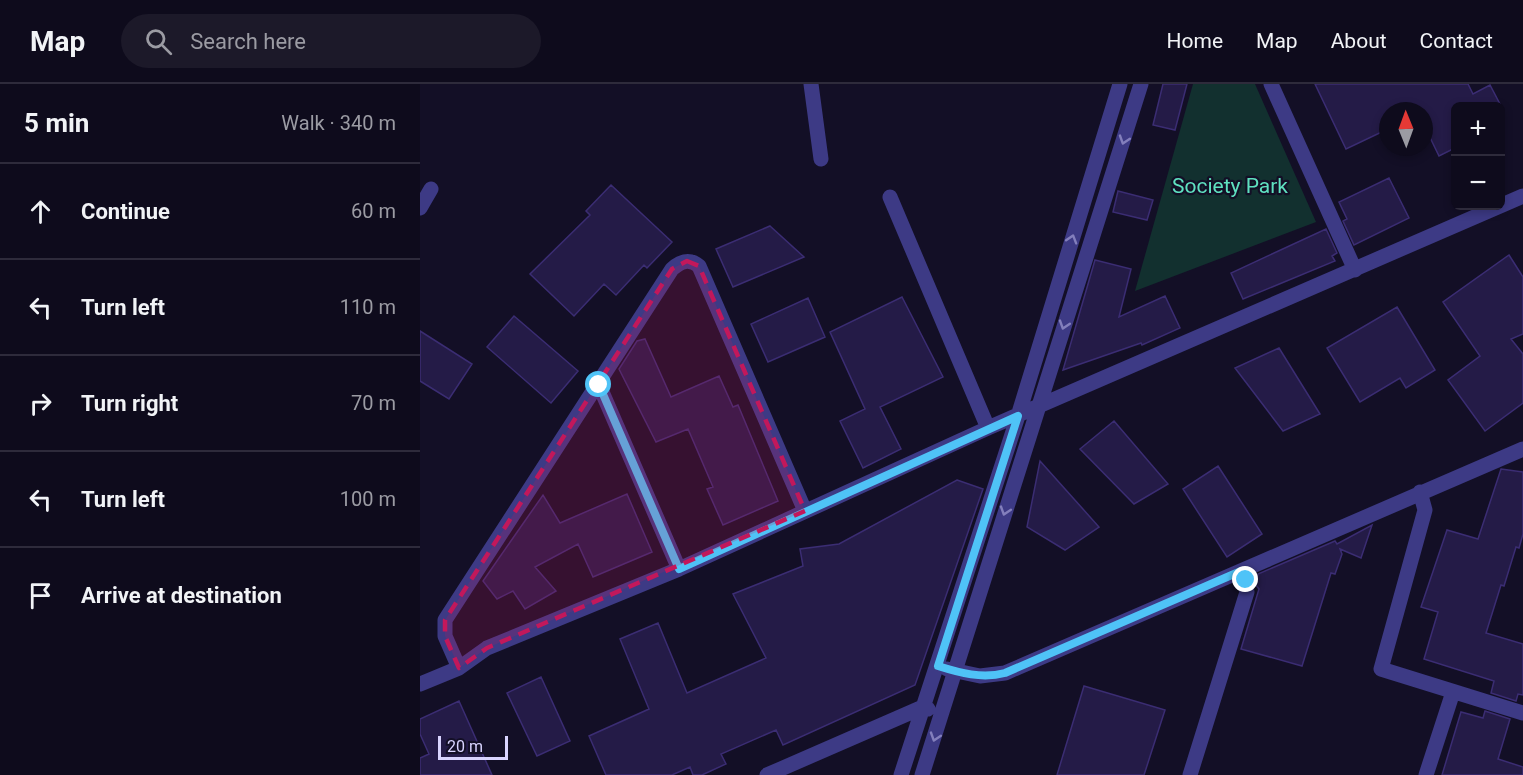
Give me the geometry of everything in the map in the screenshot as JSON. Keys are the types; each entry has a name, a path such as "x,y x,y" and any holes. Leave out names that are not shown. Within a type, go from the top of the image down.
{"street":[{"path":"811,84 821,159"},
{"path":"901,775 1018,416 1120,84"},
{"path":"922,775 1142,84"},
{"path":"1271,84 1355,270"},
{"path":"420,208 431,189"},
{"path":"420,684 459,668 487,648 679,569 988,428 1523,196"},
{"path":"890,197 988,428"},
{"path":"459,668 445,636 445,621 672,269 680,262 694,262 699,266 805,511"},
{"path":"599,385 679,569"},
{"path":"938,666 981,676 1005,673 1523,449"},
{"path":"1420,492 1425,510 1381,669 1523,713"},
{"path":"1190,775 1247,592 1241,571"},
{"path":"1426,775 1453,692"},
{"path":"767,775 923,707 943,712"}],"highlighted area":[{"path":"687,261 699,266 805,511 487,648 459,668 445,636 445,620 672,269"}],"green space":[{"name":"Society Park","path":"1193,84 1255,84 1316,222 1135,291"}],"building":[{"path":"1163,84 1187,84 1175,130 1153,125"},
{"path":"1315,84 1468,84 1473,94 1490,85 1499,102 1451,102 1451,150 1439,156 1433,144 1433,102 1379,102 1379,133 1346,149"},
{"path":"1389,178 1409,218 1354,245 1343,221 1347,219 1339,202"},
{"path":"611,185 672,242 647,268 644,265 616,295 604,284 574,316 530,274 590,215 586,211"},
{"path":"1118,191 1153,200 1147,220 1113,212"},
{"path":"770,226 804,257 733,287 716,249"},
{"path":"1326,229 1337,253 1332,256 1335,261 1243,299 1231,273"},
{"path":"1509,255 1523,277 1523,334 1511,339 1523,354 1523,403 1485,431 1448,380 1480,356 1443,302"},
{"path":"1095,260 1131,269 1119,317 1165,296 1180,328 1142,345 1141,343 1063,370"},
{"path":"902,297 943,377 880,407 901,449 863,468 840,421 865,409 830,332"},
{"path":"808,298 825,337 768,362 751,324"},
{"path":"1397,307 1435,370 1406,388 1400,378 1360,402 1327,348"},
{"path":"514,316 578,371 551,403 487,347"},
{"path":"420,331 472,364 449,399 420,381"},
{"path":"645,339 671,397 719,376 733,407 738,405 778,501 723,525 707,489 713,487 688,429 656,442 619,369 637,341"},
{"path":"1279,348 1320,414 1283,431 1235,368"},
{"path":"1114,421 1168,484 1134,504 1080,449"},
{"path":"1040,461 1099,527 1065,550 1027,527"},
{"path":"1218,466 1262,534 1227,557 1183,489"},
{"path":"1501,469 1523,472 1523,534 1519,548 1516,547 1504,586 1501,585 1486,633 1523,644 1523,695 1518,694 1516,701 1491,693 1494,681 1424,659 1438,612 1421,607 1447,530 1478,539"},
{"path":"957,480 983,489 915,685 783,745 776,730 721,754 726,764 702,775 693,775 690,767 672,775 606,775 589,736 649,709 620,639 658,623 687,693 766,658 733,594 803,566 800,549 839,544"},
{"path":"627,494 652,552 593,577 578,544 535,567 556,591 525,609 513,591 497,599 483,581 543,495 560,523"},
{"path":"1372,525 1361,558 1340,549 1342,554 1335,574 1331,573 1302,666 1241,649 1259,589 1255,584 1258,574 1335,541 1337,544"},
{"path":"541,677 570,741 537,756 507,693"},
{"path":"1084,686 1165,710 1144,775 1057,775"},
{"path":"459,701 492,775 420,775 420,758 429,754 420,734 420,719"},
{"path":"1485,711 1510,719 1498,759 1523,767 1523,775 1442,775 1461,712 1483,718"}],"route":[{"path":"599,385 679,569 1018,416 938,666 954,671 981,676 1005,673 1241,571 1246,580"}]}
